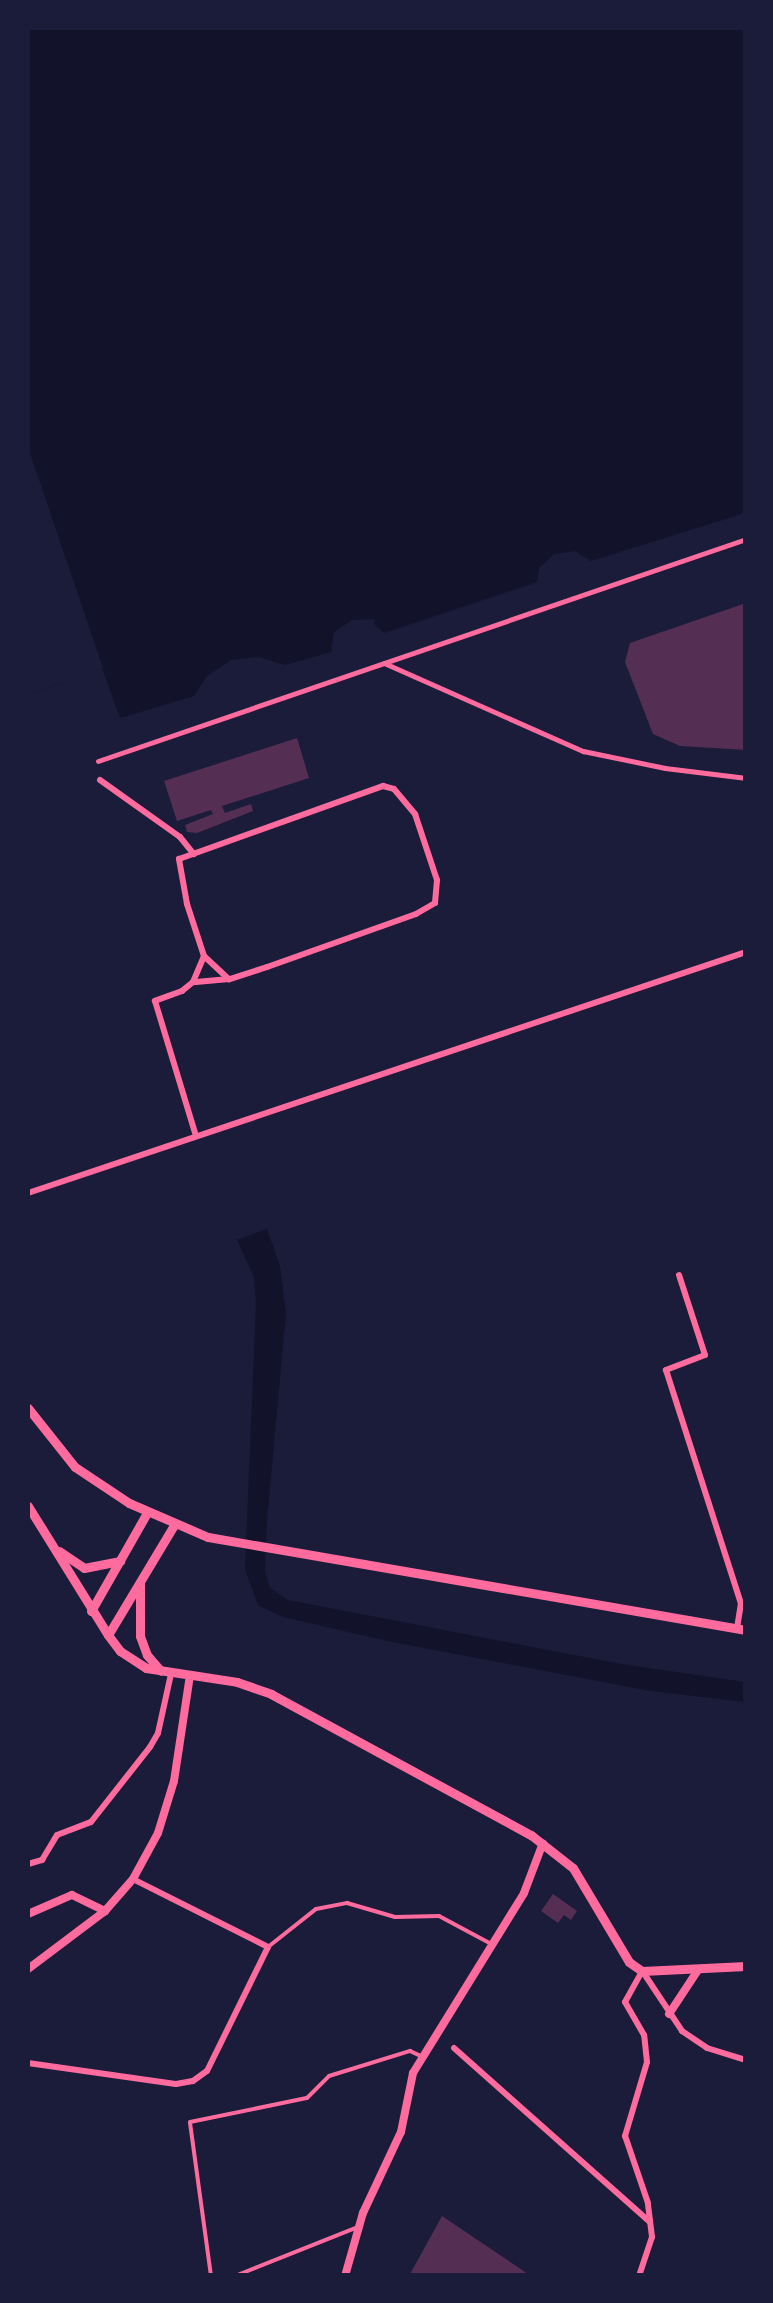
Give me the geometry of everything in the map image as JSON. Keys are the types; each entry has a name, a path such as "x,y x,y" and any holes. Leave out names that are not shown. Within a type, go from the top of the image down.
{"main road":[{"path":"28,1408 76,1467 147,1512 208,1537 741,1629"},
{"path":"28,1506 90,1611 120,1650 146,1668 238,1682 271,1694 543,1842 573,1868 629,1962 642,1971 746,1966"},
{"path":"90,1611 147,1512"},
{"path":"108,1635 174,1526"},
{"path":"52,1545 84,1568 120,1561"},
{"path":"140,1580 140,1636 147,1655 166,1673"}],"street":[{"path":"98,761 746,539"},
{"path":"382,662 583,751 665,768 746,778"},
{"path":"100,780 180,837 194,854"},
{"path":"193,982 228,978 427,910 438,893 437,880 415,814 394,789 383,786 179,860 186,904 204,956 228,978"},
{"path":"28,1192 746,952"},
{"path":"196,1133 155,1001 182,991 193,982 204,956"},
{"path":"679,1275 706,1355 666,1370 741,1603 741,1629"},
{"path":"28,1864 42,1860 58,1834 91,1822 150,1747 158,1732 166,1673"},
{"path":"28,1969 105,1911 133,1879 158,1833 174,1781 190,1676"},
{"path":"345,2276 358,2227 401,2132 413,2072 524,1893 543,1842"},
{"path":"28,2063 158,2082 193,2081 207,2071 268,1947 133,1879"},
{"path":"28,1914 72,1895 105,1911"},
{"path":"669,2014 698,1970"},
{"path":"639,2276 652,2237 625,2136 647,2062 644,2035 625,2002 642,1971 669,2014 696,2042 746,2060"},
{"path":"454,2048 650,2223"}],"lane":[{"path":"268,1947 316,1909 348,1903 395,1917 439,1916 493,1946"},
{"path":"211,2276 190,2122 307,2098 329,2076 410,2052 424,2058"},
{"path":"235,2276 358,2227"}],"shaded area":[{"path":"28,28 745,28 745,513 591,561 575,551 554,554 539,568 537,582 384,633 374,624 375,619 352,620 334,632 331,652 285,665 259,657 231,660 207,676 194,696 120,718 102,668 28,695"},
{"path":"267,1229 280,1266 286,1313 267,1520 265,1572 270,1588 288,1600 621,1664 745,1682 745,1702 651,1691 392,1642 283,1617 258,1605 245,1569 256,1304 254,1277 237,1240"}],"pier":[{"path":"28,447 103,668 28,695"}],"building":[{"path":"746,603 746,750 680,746 653,734 625,662 630,643"},
{"path":"297,738 309,778 222,806 225,813 251,804 253,811 197,833 187,832 185,825 213,814 211,810 177,821 164,781"},
{"path":"553,1894 577,1911 571,1920 564,1915 558,1923 541,1911"},
{"path":"442,2216 531,2276 409,2276"}]}
